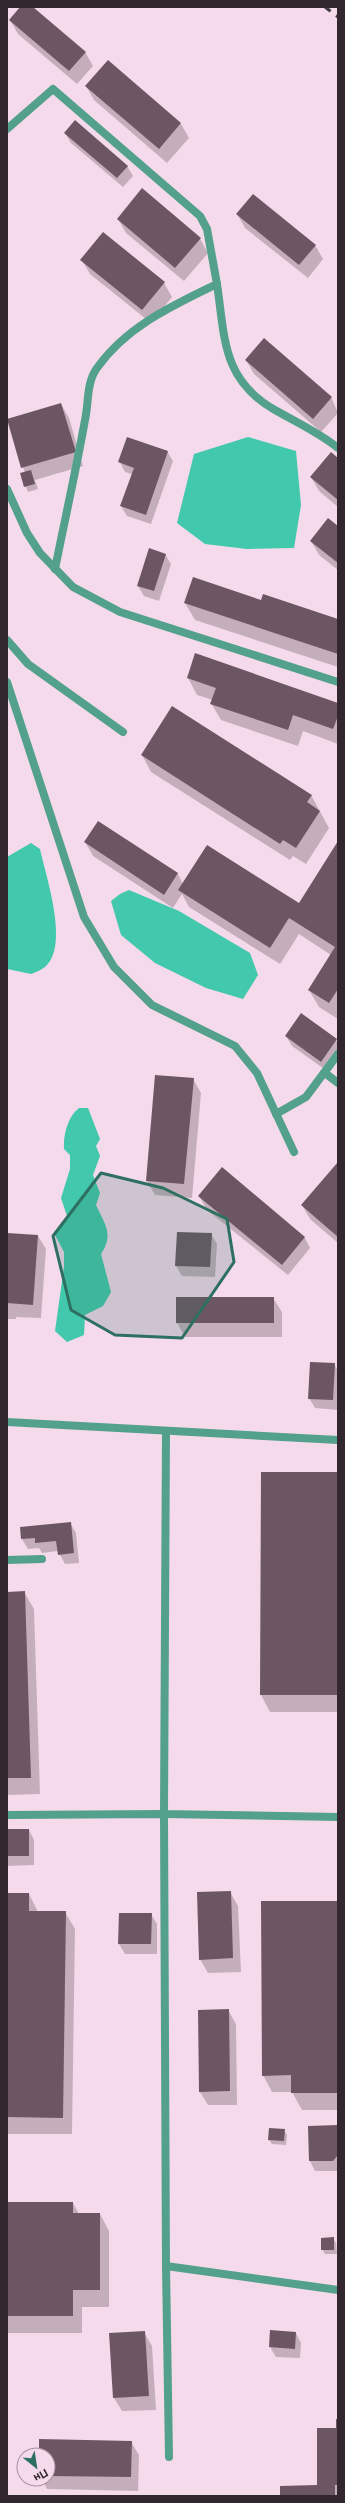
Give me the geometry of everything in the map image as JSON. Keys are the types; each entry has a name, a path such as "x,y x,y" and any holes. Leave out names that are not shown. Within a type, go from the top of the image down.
{"lane":[{"path":"7,129 53,89 200,216 207,229 228,359 239,379 254,396 338,448"},
{"path":"55,569 86,418 88,390 97,368 127,334 141,324 217,284"},
{"path":"7,489 27,533 40,553 73,587 120,612 338,682"},
{"path":"7,640 28,664 123,732"},
{"path":"7,682 84,917 114,967 152,1005 235,1046 257,1073 294,1152"},
{"path":"276,1114 306,1097 338,1054"},
{"path":"325,1073 338,1083"},
{"path":"7,1422 338,1440"},
{"path":"166,1431 164,1814 166,2266 169,2457"},
{"path":"7,1560 42,1559"},
{"path":"7,1814 164,1814 338,1817"},
{"path":"166,2266 338,2290"}],"highlighted area":[{"path":"101,1173 163,1188 227,1219 234,1262 182,1338 115,1335 71,1310 53,1236"}],"shaded area":[{"path":"248,437 296,451 301,505 294,548 247,549 205,544 177,523 194,454"},
{"path":"31,843 40,849 51,893 56,928 56,944 52,957 45,967 31,974 7,969 7,857"},
{"path":"129,890 179,911 250,953 258,975 243,999 206,988 155,963 121,935 111,901 120,894"},
{"path":"79,1108 88,1108 100,1139 96,1146 100,1156 93,1175 100,1193 96,1205 105,1224 108,1235 105,1247 101,1254 111,1292 103,1306 85,1315 84,1335 67,1342 55,1331 64,1267 64,1252 54,1233 67,1216 61,1198 70,1169 70,1155 64,1149 64,1138 69,1121 75,1111"}],"building":[{"path":"20,7 33,7 86,52 69,71 9,20"},
{"path":"108,60 181,123 159,149 85,86"},
{"path":"75,120 128,166 117,178 64,133"},
{"path":"142,188 201,238 175,268 117,219"},
{"path":"253,194 316,245 299,265 236,214"},
{"path":"103,232 165,282 142,310 80,260"},
{"path":"264,338 332,397 313,419 245,360"},
{"path":"61,403 76,452 21,468 7,419"},
{"path":"127,437 168,451 146,515 120,506 134,468 118,462"},
{"path":"331,452 338,458 338,500 310,477"},
{"path":"31,470 35,484 24,487 20,473"},
{"path":"328,518 338,526 338,563 310,541"},
{"path":"149,548 166,554 154,591 137,586"},
{"path":"193,577 261,600 263,594 338,619 338,654 184,603"},
{"path":"195,653 338,703 338,716 333,729 293,715 288,730 210,704 216,688 187,678"},
{"path":"172,706 312,795 307,802 320,811 296,848 283,840 280,844 141,755"},
{"path":"98,821 178,873 164,895 84,842"},
{"path":"338,841 338,989 329,1003 308,990 335,947 289,918 270,948 178,890 207,845 299,903"},
{"path":"301,1013 337,1039 321,1062 285,1036"},
{"path":"155,1075 194,1078 184,1184 146,1181"},
{"path":"338,1162 338,1237 301,1205"},
{"path":"222,1167 305,1237 282,1265 198,1196"},
{"path":"177,1232 212,1233 210,1267 175,1266"},
{"path":"7,1233 38,1235 33,1305 7,1303"},
{"path":"176,1297 274,1297 274,1323 176,1323"},
{"path":"310,1362 335,1363 333,1400 308,1399"},
{"path":"261,1472 338,1472 338,1695 260,1695"},
{"path":"71,1522 74,1553 58,1555 56,1541 35,1543 35,1538 21,1539 20,1527"},
{"path":"25,1591 31,1778 7,1778 7,1592"},
{"path":"7,1829 29,1829 29,1856 7,1856"},
{"path":"231,1891 233,1958 199,1960 197,1892"},
{"path":"7,1893 29,1893 29,1911 66,1911 63,2118 7,2117"},
{"path":"261,1901 338,1901 338,2093 291,2093 291,2075 262,2076"},
{"path":"119,1913 152,1913 151,1944 118,1944"},
{"path":"229,2009 230,2091 199,2092 198,2010"},
{"path":"338,2125 338,2155 333,2161 309,2161 308,2126"},
{"path":"269,2128 285,2129 284,2141 268,2140"},
{"path":"7,2202 73,2202 73,2213 100,2213 100,2290 73,2290 73,2316 7,2316"},
{"path":"334,2237 334,2250 321,2250 321,2238"},
{"path":"270,2330 296,2332 295,2349 269,2347"},
{"path":"145,2331 149,2396 113,2398 109,2333"},
{"path":"336,2419 338,2419 338,2485 335,2485 335,2496 280,2496 280,2486 317,2485 317,2428 336,2428"},
{"path":"39,2439 132,2441 131,2477 56,2476 56,2447 39,2447"}],"railway":[{"path":"325,7 338,17"}]}
